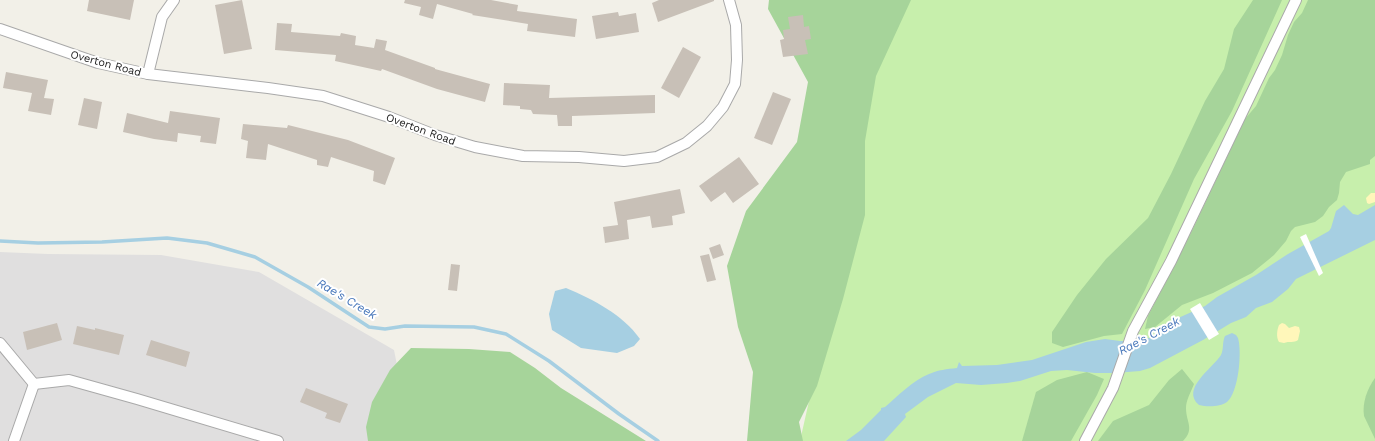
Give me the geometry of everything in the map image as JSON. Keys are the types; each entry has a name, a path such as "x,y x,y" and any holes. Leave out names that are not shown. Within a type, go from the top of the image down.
{"street":[{"path":"148,74 162,17 174,0"},
{"name":"Overton Road","path":"0,29 98,63 148,74 323,96 389,117 435,135 475,147 523,156 579,157 624,161 657,157 686,143 707,126 723,107 735,84 737,60 736,25 729,0"},
{"path":"1085,441 1113,388 1133,331 1171,261 1296,0"},
{"path":"0,343 34,384"},
{"path":"34,384 69,380 278,441"},
{"path":"14,441 34,384"}],"shaded area":[{"path":"0,252 161,255 259,272 394,350 412,441 0,441"}],"green space":[{"path":"769,0 911,0 876,76 865,141 865,215 843,299 817,386 799,422 803,441 747,441 753,372 738,327 727,266 746,211 797,142 808,82 768,9"},
{"path":"859,0 1375,0 1375,441 800,441 845,241"},
{"path":"1253,0 1282,0 1232,111 1194,179 1145,290 1122,334 1104,336 1063,347 1052,343 1052,332 1077,295 1106,259 1148,218 1171,174 1205,101 1224,69 1234,29"},
{"path":"1308,0 1375,0 1375,156 1370,160 1370,164 1346,172 1340,182 1337,200 1329,207 1323,216 1315,222 1295,227 1274,255 1252,273 1213,293 1182,305 1155,327 1145,329 1148,316 1190,235 1245,119 1256,106 1282,55 1294,22 1302,13"},
{"path":"411,348 469,349 510,352 535,368 561,388 646,441 368,441 366,427 372,402 390,370"},
{"path":"1182,369 1194,384 1186,405 1189,433 1183,441 1098,441 1113,421 1149,405 1169,380"},
{"path":"1087,372 1104,379 1097,395 1071,441 1022,441 1036,392 1057,380"},
{"path":"1375,378 1375,439 1364,416 1364,406 1366,396"}],"sand":[{"path":"1371,193 1375,193 1375,202 1369,204 1367,203 1366,198"},
{"path":"1282,323 1289,328 1295,326 1299,327 1300,331 1298,340 1284,343 1279,342 1277,338 1277,331 1279,325"}],"water":[{"path":"1344,205 1353,214 1358,215 1375,205 1375,240 1296,279 1288,289 1272,302 1256,308 1246,317 1231,323 1203,340 1150,368 1140,371 1115,373 1095,373 1067,370 1051,371 1020,381 1007,383 981,385 956,383 928,397 905,414 906,417 884,441 846,441 861,430 881,410 881,408 885,407 917,380 946,369 957,368 959,362 962,366 997,365 1032,360 1086,342 1105,339 1136,341 1149,338 1176,319 1205,306 1217,297 1256,275 1288,254 1329,231 1336,211"},
{"path":"566,288 597,303 616,315 633,330 640,339 634,346 617,353 581,348 552,330 549,314 555,291"},
{"path":"1232,333 1238,338 1240,352 1237,381 1231,397 1227,402 1217,406 1199,405 1194,399 1193,392 1200,379 1221,355 1225,336"}],"pier":[{"path":"1306,234 1323,273 1319,276 1300,237"},
{"path":"1200,303 1219,334 1209,340 1190,309"}],"building":[{"path":"89,0 134,0 130,20 87,11"},
{"path":"242,0 252,49 224,54 215,5"},
{"path":"405,0 491,0 518,5 517,11 577,19 575,37 527,31 528,24 472,15 473,14 437,4 433,19 419,15 421,7 404,3"},
{"path":"659,0 714,1 658,22 652,3"},
{"path":"618,12 619,16 636,13 639,32 596,39 592,16"},
{"path":"803,15 804,27 809,26 811,39 805,40 808,54 783,57 780,40 784,39 783,30 790,29 788,17"},
{"path":"277,23 292,24 291,32 340,36 341,33 356,36 355,45 374,48 376,39 387,41 385,50 435,69 490,84 485,102 437,89 382,69 381,71 335,61 336,55 275,50"},
{"path":"683,47 701,57 679,98 661,88"},
{"path":"6,72 48,80 44,98 54,99 51,115 28,111 32,93 3,88"},
{"path":"504,83 550,85 549,98 655,95 655,113 572,116 572,126 558,126 557,115 533,114 531,110 520,109 520,106 503,105"},
{"path":"773,92 791,99 772,145 754,138"},
{"path":"84,98 102,102 97,129 78,125"},
{"path":"170,111 220,118 216,144 200,142 201,136 178,133 177,142 154,139 123,132 127,113 168,123"},
{"path":"243,124 287,128 288,125 348,140 395,158 385,185 373,181 374,171 331,157 328,167 317,165 317,160 268,144 266,160 246,158 248,141 241,139"},
{"path":"739,157 759,184 733,203 725,192 711,202 699,186"},
{"path":"680,189 685,213 672,216 673,225 652,228 650,216 627,220 629,239 605,243 603,227 618,225 614,202"},
{"path":"720,244 724,255 713,259 709,248"},
{"path":"709,254 716,280 707,282 700,256"},
{"path":"451,264 460,265 457,291 448,290"},
{"path":"57,323 62,340 27,350 23,332"},
{"path":"77,326 95,330 95,328 124,335 119,355 73,344"},
{"path":"151,340 190,352 186,367 146,355"},
{"path":"306,388 348,404 340,423 325,418 327,413 300,402"}],"waterway":[{"name":"Rae's Creek","path":"0,241 38,243 102,242 167,238 207,243 255,257 308,287 369,327 385,329 405,326 474,327 506,334 549,361 619,414 658,441"}]}
